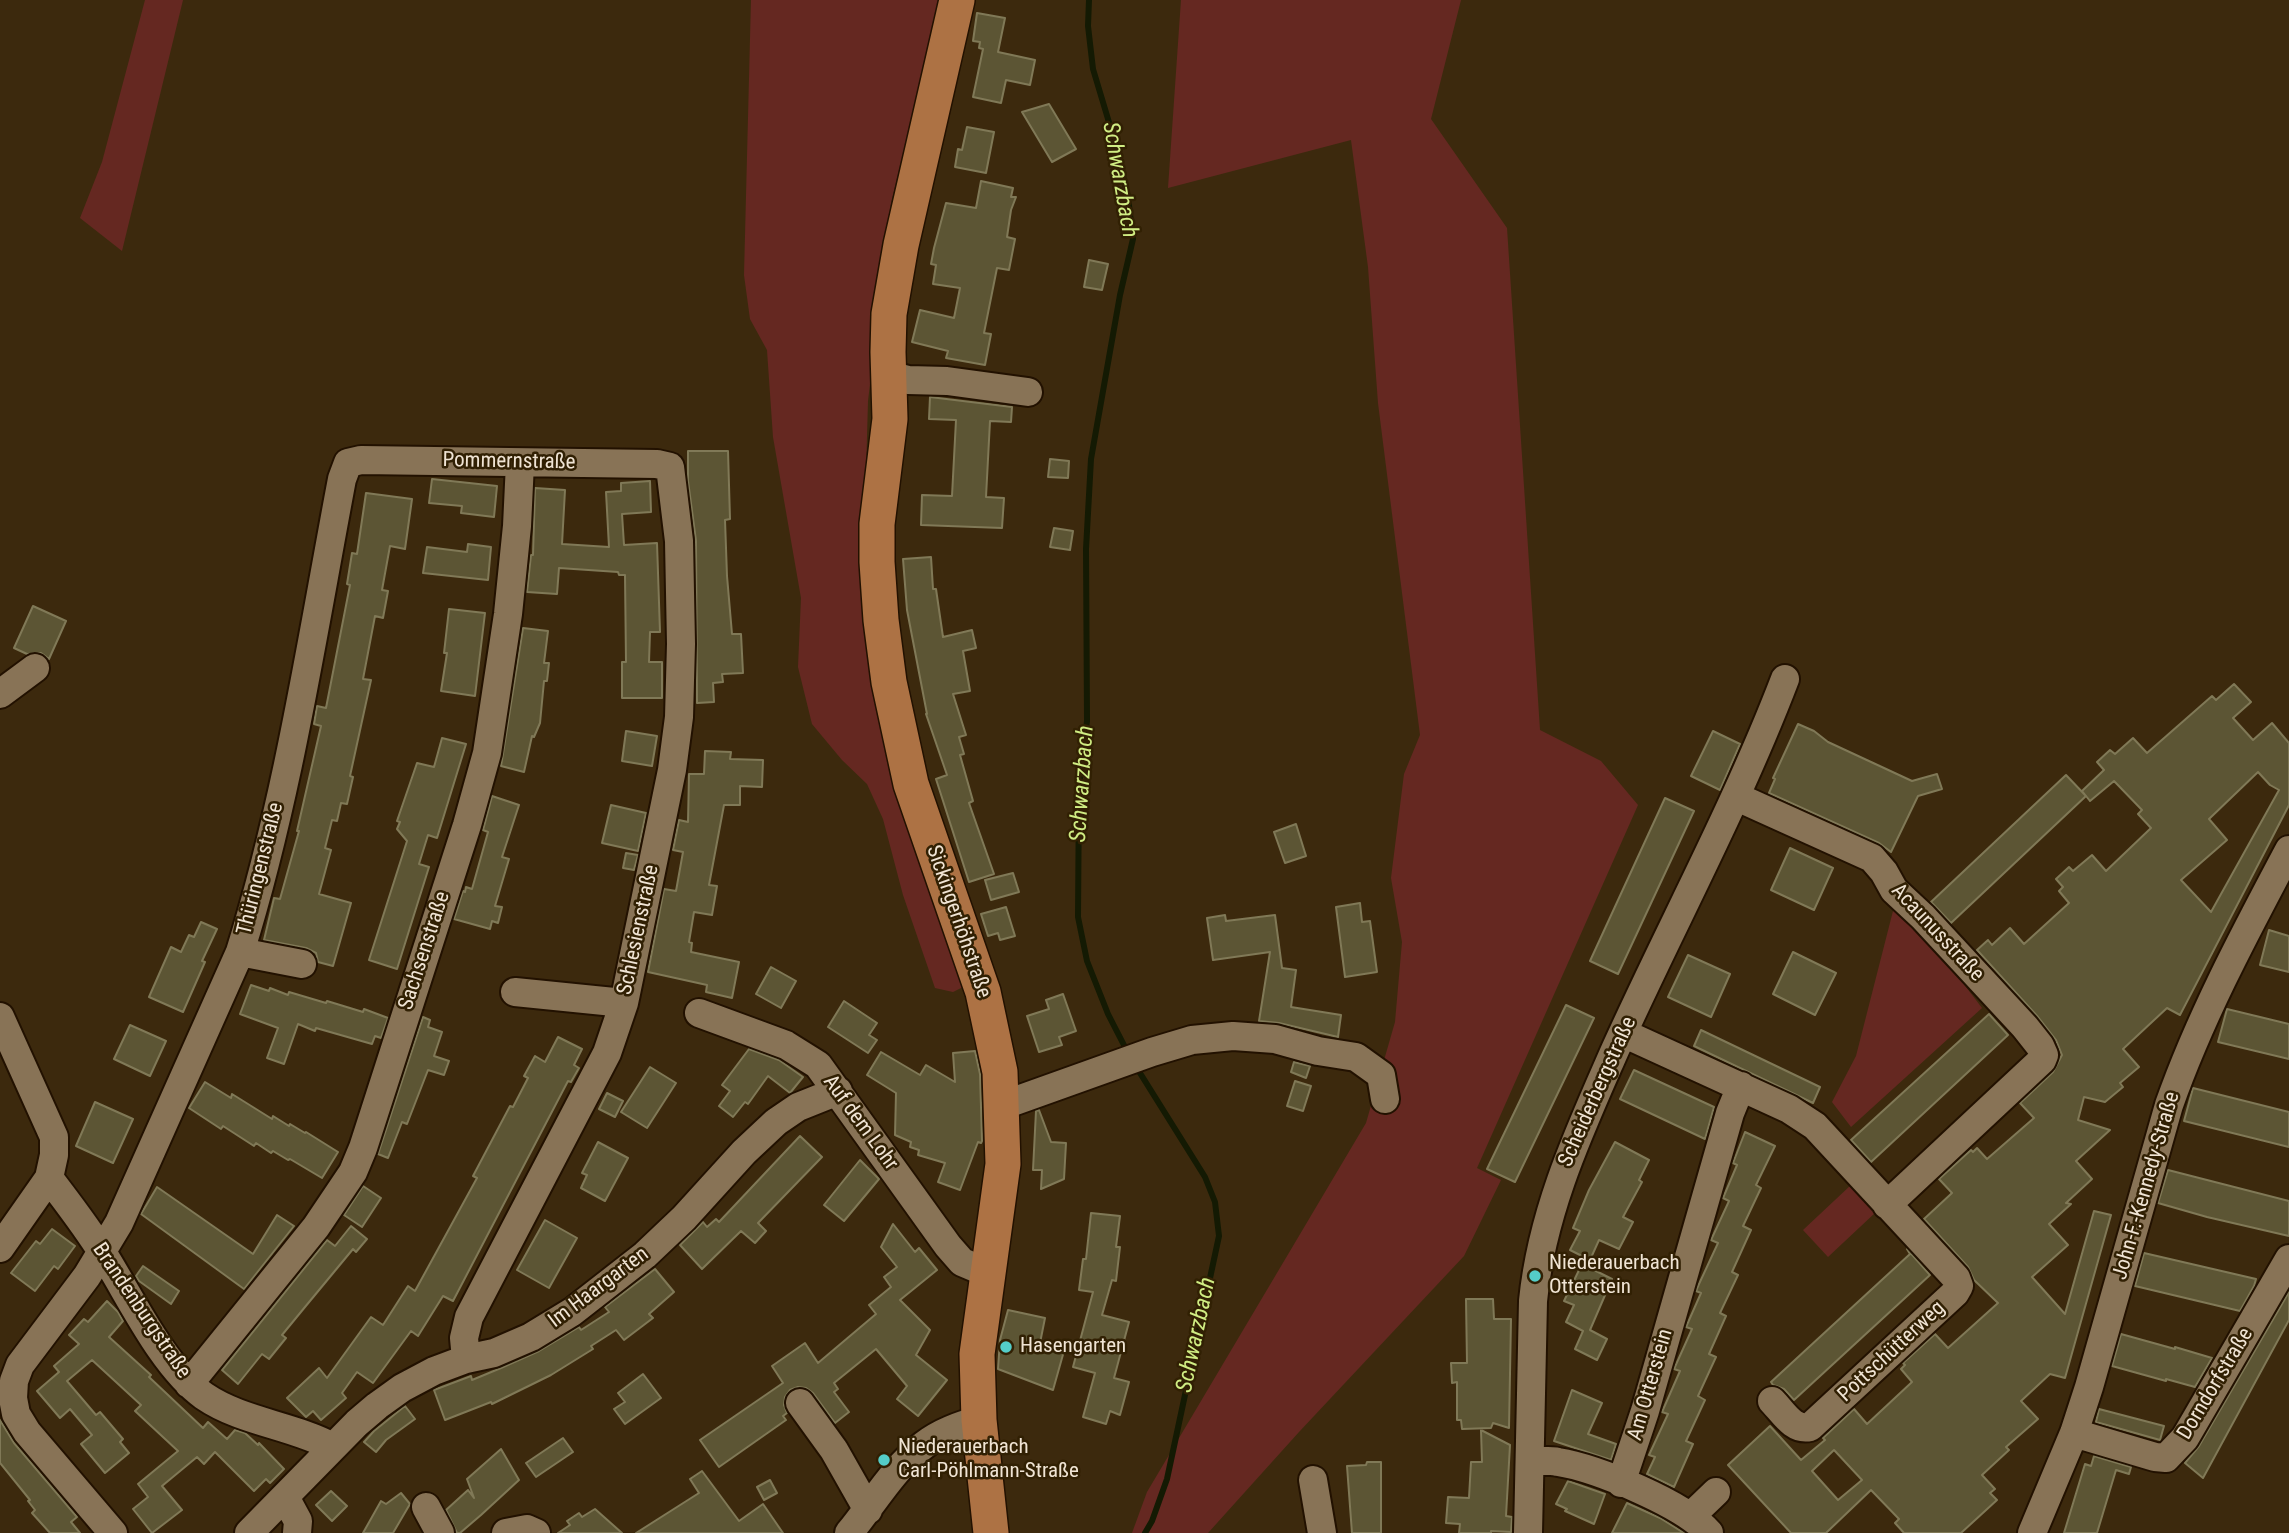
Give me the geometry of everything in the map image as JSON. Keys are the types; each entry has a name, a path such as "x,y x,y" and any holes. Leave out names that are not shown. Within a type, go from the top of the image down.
{"main road":[{"name":"Sickingerhöhstraße","path":"957,0 901,245 889,314 890,419 877,524 877,562 888,682 911,784 983,992 1000,1072 1003,1164 977,1354 979,1420 991,1533"}],"street":[{"path":"889,375 908,380 947,381 1028,391"},
{"name":"Pommernstraße","path":"348,463 361,460 657,464 670,467"},
{"name":"Thüringenstraße","path":"113,1533 27,1432 16,1414 14,1381 20,1365 88,1276 119,1223 240,952 252,914 298,721 341,479 348,463"},
{"name":"Sachsenstraße","path":"189,1384 316,1227 353,1172 363,1148 467,825 487,753 508,614 520,463"},
{"name":"Schlesienstraße","path":"466,1359 464,1338 469,1317 607,1053 624,1003 669,782 679,717 679,541 670,467"},
{"path":"0,694 35,668"},
{"name":"Scheiderbergstraße","path":"1528,1533 1533,1301 1535,1276 1551,1206 1563,1171 1623,1033 1737,797 1785,679"},
{"name":"Acaunusstraße","path":"1737,797 1872,858 1894,890 1923,917 2025,1027 2044,1055 2042,1060 1888,1205"},
{"name":"John-F.-Kennedy-Straße","path":"2032,1533 2074,1433 2089,1387 2178,1078 2250,924 2289,850"},
{"path":"240,952 302,964"},
{"path":"515,992 624,1003"},
{"name":"Auf dem Lohr","path":"699,1013 773,1040 808,1057 824,1071 948,1246 962,1262 988,1273"},
{"path":"0,1017 54,1136 54,1155 49,1178 0,1248"},
{"name":"Pottschütterweg","path":"1623,1033 1789,1109 1815,1126 1955,1278 1959,1286 1955,1293 1810,1427 1802,1429 1796,1426 1772,1401"},
{"path":"1002,1106 1152,1052 1192,1040 1233,1036 1275,1039 1318,1051 1356,1057 1381,1075 1385,1099"},
{"name":"Am Otterstein","path":"1621,1483 1645,1411 1727,1123 1741,1086"},
{"name":"Im Haargarten","path":"249,1533 367,1414 402,1388 434,1371 466,1359 494,1353 531,1337 572,1312 645,1255 776,1122 798,1107 838,1091"},
{"name":"Brandenburgstraße","path":"49,1178 102,1252 163,1351 189,1384 223,1406 300,1431 333,1447"},
{"name":"Dorndorfstraße","path":"2074,1433 2166,1458 2185,1438 2289,1259"},
{"path":"800,1403 834,1450 868,1510"},
{"path":"849,1533 908,1460 923,1446 953,1428 979,1420"},
{"path":"1531,1461 1557,1462 1586,1468 1700,1524 1716,1492"},
{"path":"1313,1480 1322,1533"},
{"path":"285,1497 298,1521 297,1533"},
{"path":"426,1507 440,1533"},
{"path":"506,1533 527,1529 536,1533"}],"shaded area":[{"path":"145,0 183,0 122,251 80,218 102,162"},
{"path":"751,0 941,0 891,203 868,401 866,472 965,986 953,992 935,988 903,895 883,819 867,784 842,760 812,724 798,667 801,598 773,437 767,350 750,319 744,275"},
{"path":"1181,0 1461,0 1431,119 1507,228 1540,730 1601,761 1638,805 1477,1168 1501,1180 1464,1256 1208,1533 1132,1533 1147,1492 1366,1123 1395,1022 1402,942 1391,878 1404,774 1420,735 1378,403 1368,267 1351,140 1168,188"},
{"path":"1893,911 1909,912 1982,1008 1851,1127 1832,1102 1856,1056"},
{"path":"1851,1185 1876,1212 1828,1257 1803,1230"}],"building":[{"path":"977,13 1005,18 998,52 1035,60 1030,85 1006,80 1001,103 973,97 983,49 979,48 980,42 973,41"},
{"path":"1049,104 1076,149 1052,162 1022,112"},
{"path":"967,127 994,132 986,173 955,167 958,149 962,150"},
{"path":"981,181 1013,188 1011,197 1016,197 1007,237 1015,239 1009,270 997,268 984,333 991,334 985,365 946,358 948,351 912,342 920,310 954,318 960,288 933,284 936,265 931,264 934,248 946,203 976,208"},
{"path":"1089,260 1108,264 1102,290 1084,287"},
{"path":"930,397 1012,407 1011,422 990,421 986,497 1004,498 1002,528 921,525 922,495 952,496 956,420 929,419"},
{"path":"688,451 728,451 730,519 725,520 727,576 732,634 741,634 743,673 722,674 723,682 713,683 714,702 697,703 696,541 688,481"},
{"path":"1050,459 1069,461 1068,478 1048,477"},
{"path":"432,479 497,486 494,517 461,513 462,506 429,503"},
{"path":"650,481 651,512 622,514 624,545 657,543 660,632 650,632 649,662 662,662 662,698 622,698 622,662 626,662 625,575 619,575 618,572 559,568 557,594 527,592 533,555 535,488 565,490 562,544 609,547 606,492 621,491 621,483"},
{"path":"366,493 412,499 405,549 390,546 382,590 388,591 383,618 375,616 363,679 371,680 350,776 353,777 347,804 341,803 337,821 332,820 325,848 331,850 319,894 351,903 333,966 318,962 316,953 306,948 264,940 274,898 280,899 299,831 321,726 314,724 317,706 326,708 350,585 347,584 352,553 357,554"},
{"path":"1054,528 1073,531 1070,550 1050,547"},
{"path":"468,544 491,547 488,580 423,573 427,547 467,552"},
{"path":"931,557 933,589 936,589 943,637 972,630 976,648 963,651 970,691 953,694 966,735 959,737 964,754 960,755 973,801 969,803 994,874 969,882 936,779 947,775 926,714 907,610 903,559"},
{"path":"33,606 66,621 49,659 41,653 27,654 14,648"},
{"path":"449,609 485,613 475,696 441,691 447,653 444,653"},
{"path":"523,628 548,631 544,663 549,663 547,681 544,681 540,723 534,737 532,736 524,772 501,766"},
{"path":"2234,684 2251,702 2233,718 2253,740 2272,723 2289,743 2289,805 2180,1015 2167,1008 2123,1049 2139,1067 2120,1083 2123,1087 2105,1102 2084,1097 2078,1120 2110,1130 2076,1161 2092,1179 2066,1203 2071,1204 2049,1224 2068,1245 2032,1277 2065,1314 2094,1211 2111,1215 2065,1378 2050,1374 2021,1401 2038,1419 2006,1447 2009,1450 1982,1475 1995,1489 1990,1493 1997,1500 1961,1533 1904,1533 1895,1523 1899,1519 1871,1490 1826,1533 1791,1533 1728,1465 1770,1426 1801,1460 1825,1440 1823,1438 1854,1409 1867,1424 1912,1382 1901,1369 1905,1365 1903,1363 1935,1334 1948,1348 1998,1303 1974,1280 1968,1267 1924,1219 1952,1193 1939,1179 1971,1150 1973,1152 1977,1148 1987,1159 2034,1118 2020,1103 2053,1072 2062,1055 2056,1040 2038,1017 1977,950 1988,940 1992,945 2010,928 2024,944 2069,903 2059,891 2063,887 2056,879 2069,867 2073,871 2092,855 2106,871 2151,828 2138,814 2142,810 2114,781 2090,801 2082,791 2104,770 2097,762 2110,750 2115,754 2133,738 2147,753 2212,696 2216,700","holes":["2258,772 2279,790 2211,912 2181,880 2227,840 2209,819","1834,1450 1862,1480 1838,1500 1812,1471"]},
{"path":"1798,724 1814,731 1828,742 1912,781 1937,774 1942,789 1918,796 1891,852 1879,843 1769,793 1775,779 1773,778"},
{"path":"626,731 657,736 652,766 622,761"},
{"path":"1713,731 1740,744 1720,790 1691,776"},
{"path":"442,738 466,744 437,838 428,835 419,864 429,867 397,969 369,960 407,841 397,829 400,822 397,821 417,763 434,767"},
{"path":"705,751 731,752 730,759 763,760 762,787 740,786 740,805 724,805 709,885 717,886 712,915 694,912 689,942 692,943 691,952 739,962 732,998 706,992 707,985 648,972 664,889 676,891 683,852 673,850 679,820 688,822 689,774 704,774"},
{"path":"2066,775 2086,796 1951,923 1931,902"},
{"path":"492,796 519,805 502,857 509,859 495,906 502,907 498,923 492,921 490,929 454,919 463,891 465,892 466,887 472,889 488,832 483,830"},
{"path":"1665,798 1694,811 1618,974 1590,961"},
{"path":"611,805 646,813 638,851 602,843"},
{"path":"1296,824 1306,856 1285,863 1274,832"},
{"path":"1790,848 1833,868 1814,910 1771,890"},
{"path":"626,853 638,855 634,870 623,868"},
{"path":"1013,873 1019,892 991,900 985,880"},
{"path":"1360,903 1362,922 1370,921 1377,972 1345,977 1336,907"},
{"path":"1006,907 1015,936 1000,940 998,933 988,936 981,914"},
{"path":"1225,915 1226,921 1275,915 1282,968 1296,970 1291,1007 1341,1015 1338,1037 1259,1021 1270,952 1213,960 1207,918"},
{"path":"201,922 217,929 183,1012 149,997 171,947 181,952 189,935 194,937"},
{"path":"2269,930 2289,936 2289,972 2260,965"},
{"path":"1793,952 1836,973 1815,1015 1773,994"},
{"path":"1688,955 1730,974 1711,1017 1668,997"},
{"path":"771,967 796,981 781,1008 756,994"},
{"path":"251,985 326,1003 327,1001 363,1012 364,1009 388,1018 381,1038 375,1036 372,1044 316,1028 315,1031 298,1024 284,1064 267,1058 278,1028 240,1014"},
{"path":"1063,994 1076,1031 1059,1037 1062,1045 1039,1052 1027,1016 1049,1009 1046,1000"},
{"path":"844,1001 877,1023 869,1035 877,1040 868,1053 828,1027"},
{"path":"1566,1005 1594,1018 1515,1182 1487,1169"},
{"path":"2227,1009 2289,1024 2289,1059 2218,1042"},
{"path":"1989,1014 2008,1035 1871,1162 1851,1140"},
{"path":"423,1017 430,1020 428,1027 442,1032 434,1056 449,1061 444,1075 428,1070 407,1124 402,1122 388,1158 378,1154"},
{"path":"130,1025 166,1041 150,1076 114,1059"},
{"path":"1701,1030 1820,1087 1813,1103 1694,1046"},
{"path":"558,1037 582,1049 574,1065 579,1068 571,1082 568,1081 453,1301 443,1296 418,1336 411,1331 373,1383 357,1372 342,1393 346,1398 321,1420 313,1411 306,1417 287,1398 319,1368 327,1378 371,1317 383,1325 408,1286 415,1291 477,1178 473,1176 528,1078 524,1076 535,1056 545,1062"},
{"path":"749,1049 779,1060 803,1077 790,1093 768,1076 748,1104 745,1102 733,1117 719,1106 730,1091 722,1085"},
{"path":"975,1051 980,1074 982,1141 978,1142 960,1190 938,1182 945,1163 918,1155 919,1150 910,1147 911,1142 895,1135 896,1093 867,1075 881,1052 920,1075 926,1065 955,1082 953,1053"},
{"path":"1294,1062 1310,1066 1306,1078 1291,1072"},
{"path":"650,1067 676,1083 647,1128 621,1112"},
{"path":"1634,1070 1714,1107 1705,1139 1620,1099"},
{"path":"1295,1081 1311,1086 1303,1111 1287,1106"},
{"path":"205,1082 231,1098 232,1094 272,1119 273,1116 306,1132 338,1152 322,1178 256,1143 254,1146 223,1126 221,1129 189,1108"},
{"path":"2193,1088 2289,1112 2289,1147 2184,1121"},
{"path":"607,1093 623,1101 615,1117 599,1109"},
{"path":"95,1102 133,1119 113,1163 76,1146"},
{"path":"1039,1110 1051,1142 1066,1143 1064,1179 1041,1189 1042,1170 1033,1170 1036,1111"},
{"path":"1745,1132 1775,1146 1756,1185 1761,1188 1743,1226 1751,1230 1732,1272 1738,1275 1720,1313 1726,1316 1709,1354 1716,1357 1698,1396 1705,1400 1686,1441 1693,1444 1674,1487 1647,1474 1655,1457 1649,1455 1668,1414 1662,1412 1680,1371 1674,1369 1692,1329 1686,1327 1701,1293 1696,1291 1718,1243 1711,1240 1729,1201 1723,1198 1737,1165 1733,1163"},
{"path":"800,1136 822,1157 758,1223 766,1231 755,1243 741,1231 702,1269 680,1245 703,1222 707,1227 716,1219 719,1222"},
{"path":"598,1142 628,1158 605,1201 581,1188 587,1175 582,1173"},
{"path":"1615,1142 1649,1160 1639,1180 1642,1182 1623,1217 1633,1222 1619,1249 1599,1240 1590,1260 1570,1250 1580,1231 1573,1228 1589,1190"},
{"path":"860,1160 879,1179 844,1221 824,1205"},
{"path":"2168,1170 2289,1201 2289,1236 2158,1203"},
{"path":"363,1186 381,1198 362,1227 344,1215"},
{"path":"157,1187 253,1254 277,1215 294,1226 244,1289 141,1214"},
{"path":"1091,1213 1120,1216 1116,1281 1112,1280 1102,1315 1129,1322 1114,1378 1129,1382 1120,1415 1110,1411 1106,1424 1083,1417 1095,1373 1073,1367 1093,1292 1079,1290 1083,1259 1086,1259"},
{"path":"545,1220 577,1238 549,1288 517,1270"},
{"path":"893,1224 915,1252 919,1248 937,1270 900,1300 930,1330 916,1355 947,1380 918,1416 897,1399 907,1386 876,1349 834,1383 838,1389 834,1392 849,1412 835,1423 813,1393 806,1388 790,1390 785,1397 787,1413 783,1416 786,1420 719,1467 700,1440 783,1383 772,1366 805,1343 818,1363 876,1314 869,1305 891,1287 884,1277 897,1267 881,1247"},
{"path":"351,1226 367,1239 356,1252 353,1249 282,1335 286,1338 269,1359 262,1354 238,1384 222,1370 327,1240 335,1246"},
{"path":"52,1229 75,1246 58,1269 54,1266 35,1291 11,1273 36,1241 40,1244"},
{"path":"1907,1249 1930,1275 1794,1400 1784,1389 1773,1385 1771,1382 1910,1254"},
{"path":"2144,1253 2256,1279 2240,1311 2135,1286"},
{"path":"1582,1264 1612,1279 1590,1330 1607,1339 1597,1360 1575,1349 1583,1331 1566,1322 1574,1305 1564,1301"},
{"path":"143,1266 179,1291 171,1304 139,1281 136,1276"},
{"path":"655,1269 674,1292 649,1314 653,1318 624,1340 616,1330 591,1346 593,1349 551,1375 492,1404 491,1402 445,1420 434,1390 471,1376 472,1380 539,1351 579,1327 581,1330 609,1312 605,1307"},
{"path":"2289,1292 2289,1320 2203,1478 2185,1463 2199,1446"},
{"path":"1466,1299 1493,1299 1494,1319 1511,1319 1509,1428 1493,1423 1491,1428 1462,1429 1461,1420 1457,1420 1457,1382 1452,1383 1451,1363 1467,1363"},
{"path":"107,1301 123,1321 109,1337 203,1428 208,1422 227,1439 235,1430 245,1433 258,1445 259,1443 284,1469 270,1483 266,1479 254,1491 215,1452 204,1464 197,1457 162,1486 182,1510 152,1533 133,1509 148,1497 138,1484 178,1451 135,1411 141,1405 92,1360 67,1381 96,1415 100,1412 123,1439 120,1442 129,1453 105,1473 81,1444 92,1435 70,1409 60,1418 37,1391 59,1372 54,1366 79,1344 69,1335 84,1319 88,1322"},
{"path":"1008,1310 1045,1318 1040,1343 1064,1351 1053,1390 998,1369 1000,1340"},
{"path":"2121,1334 2212,1358 2195,1387 2166,1381 2112,1366"},
{"path":"643,1374 661,1398 625,1424 614,1409 625,1402 618,1393"},
{"path":"1572,1390 1602,1403 1588,1434 1616,1444 1611,1460 1554,1441"},
{"path":"405,1406 415,1419 386,1440 376,1452 364,1442 374,1431"},
{"path":"2099,1409 2164,1426 2160,1440 2096,1422"},
{"path":"0,1420 14,1443 77,1517 71,1522 80,1533 50,1533 32,1513 35,1510 28,1501 30,1500 0,1463"},
{"path":"1481,1430 1510,1445 1506,1516 1512,1517 1511,1532 1459,1533 1460,1524 1446,1523 1448,1497 1469,1498 1471,1462 1482,1462"},
{"path":"563,1438 573,1452 536,1477 526,1463"},
{"path":"501,1449 519,1480 457,1533 446,1510 468,1490 474,1498 467,1479"},
{"path":"2094,1456 2131,1467 2129,1474 2116,1470 2097,1533 2064,1533 2085,1464 2091,1466"},
{"path":"1367,1462 1381,1462 1381,1533 1352,1533 1347,1466 1366,1465"},
{"path":"702,1471 739,1521 763,1504 783,1533 636,1533 699,1493 690,1479"},
{"path":"770,1480 777,1493 764,1500 757,1487"},
{"path":"1568,1481 1605,1494 1594,1524 1556,1504"},
{"path":"331,1491 347,1506 332,1521 316,1505"},
{"path":"401,1493 410,1504 393,1533 363,1533 381,1501 386,1504"},
{"path":"1627,1503 1660,1518 1684,1533 1612,1533"},
{"path":"595,1509 622,1533 558,1533 570,1525 567,1521 579,1513 582,1517"}],"waterway":[{"name":"Schwarzbach","path":"1089,0 1088,26 1093,69 1128,197 1133,239 1120,295 1091,459 1086,549 1087,721 1079,786 1078,917 1087,961 1108,1014 1128,1053"},
{"name":"Schwarzbach","path":"1135,1065 1205,1177 1215,1202 1219,1236 1167,1479 1145,1533"}],"place":[{"name":"Niederauerbach Otterstein","path":"1535,1276"},
{"name":"Hasengarten","path":"1006,1347"},
{"name":"Niederauerbach Carl-Pöhlmann-Straße","path":"884,1460"}]}
